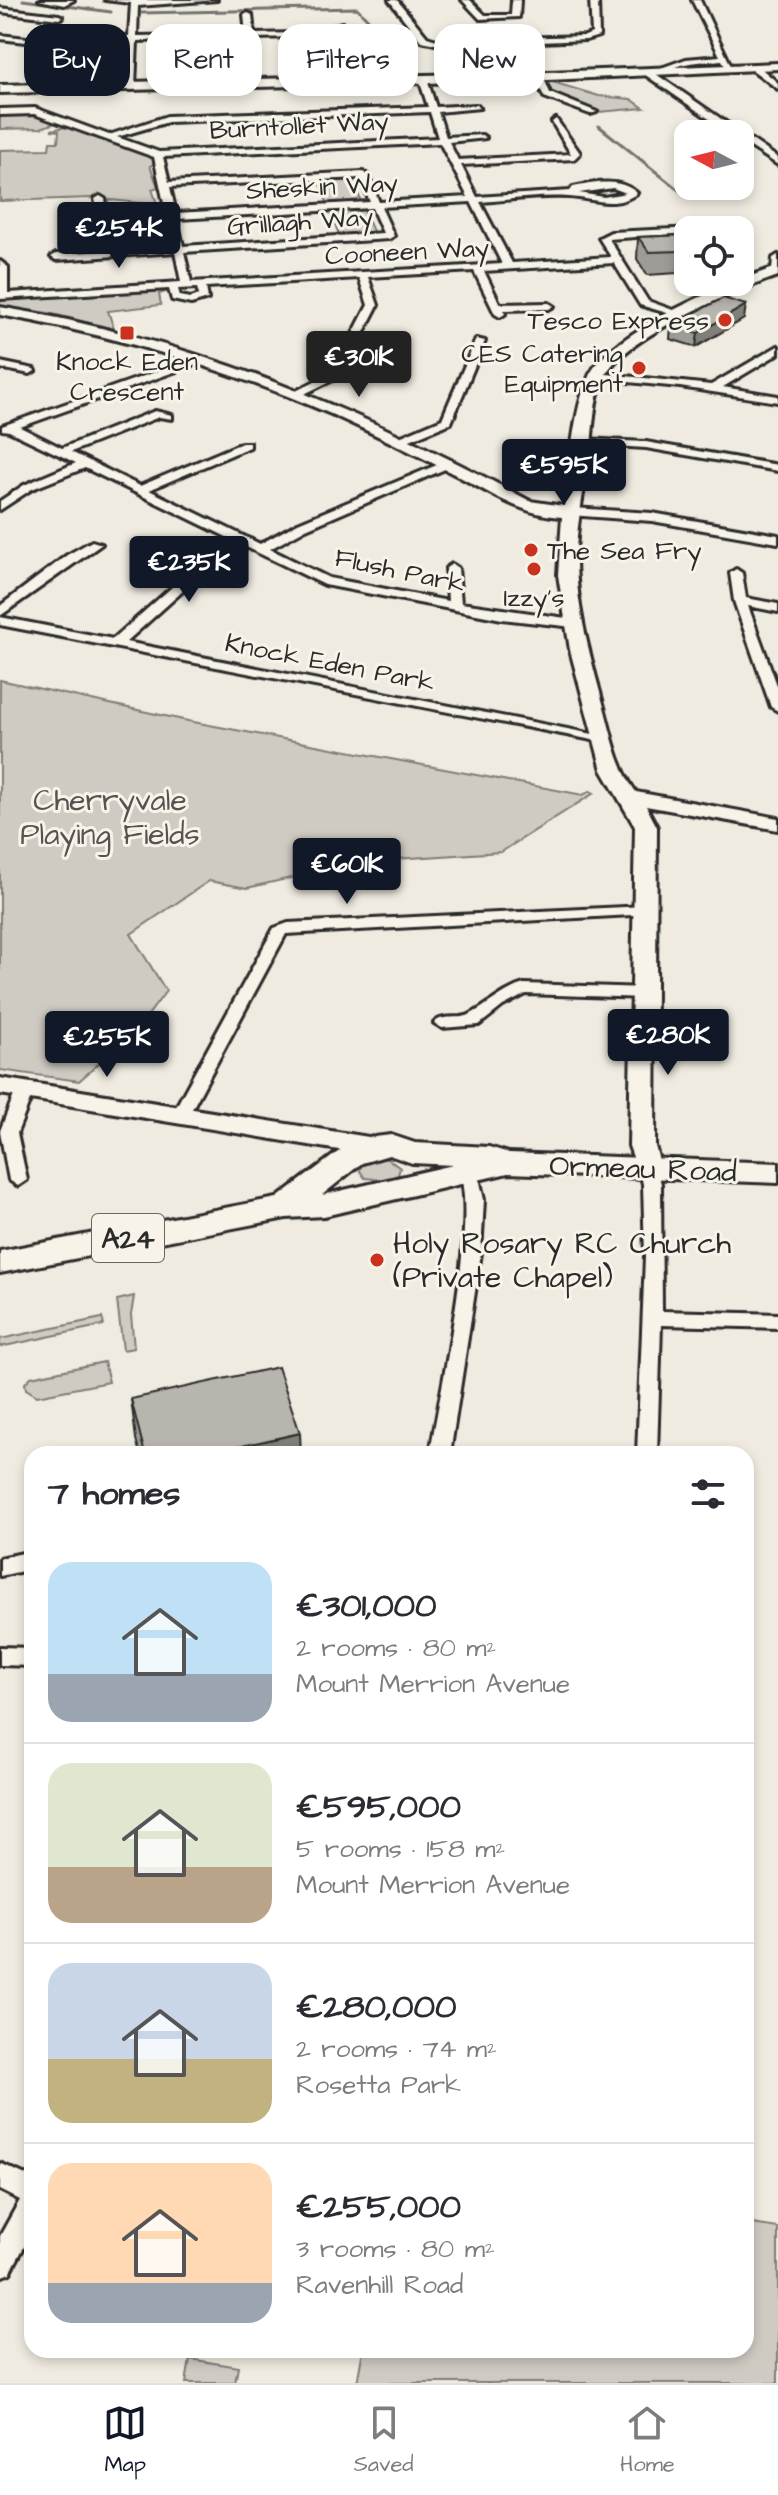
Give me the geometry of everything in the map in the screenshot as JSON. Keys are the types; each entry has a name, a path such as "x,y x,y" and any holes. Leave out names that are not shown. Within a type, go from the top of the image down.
{"main road":[{"name":"Ormeau Road","path":"286,1207 341,1168 352,1156 375,1147 391,1145 424,1153 489,1157 508,1163"},
{"path":"414,1183 424,1153"},
{"name":"Ormeau Road","path":"0,1262 286,1207 324,1205 508,1163 778,1173"},
{"path":"341,1168 347,1178 375,1194"}],"street":[{"path":"43,0 64,3 70,0"},
{"path":"109,0 213,0"},
{"path":"393,0 424,39 434,41"},
{"path":"466,0 483,17 500,19 515,17 516,0"},
{"path":"545,40 581,39 596,34 594,0"},
{"path":"696,0 726,63"},
{"path":"131,86 135,1"},
{"path":"0,10 59,17"},
{"path":"248,15 249,24"},
{"path":"500,19 502,24"},
{"path":"0,37 24,40"},
{"path":"130,39 146,39"},
{"path":"0,45 24,42"},
{"path":"545,76 667,71 726,63 778,66"},
{"path":"754,67 778,87"},
{"path":"647,72 717,120"},
{"path":"418,79 434,79"},
{"path":"423,79 443,140 509,267"},
{"path":"0,89 146,86"},
{"path":"17,110 21,89"},
{"path":"545,92 593,112"},
{"path":"110,137 167,119 476,108"},
{"path":"0,112 35,111 158,155 187,286"},
{"path":"456,163 574,156 576,153 556,122"},
{"name":"Burntollet Way","path":"158,155 482,138"},
{"path":"754,145 778,162"},
{"path":"165,185 360,174 365,176 377,205"},
{"path":"612,186 627,188 632,193 622,198 591,199 574,194 576,189 612,186"},
{"name":"Sheskin Way","path":"94,229 377,205 574,194"},
{"path":"103,202 106,228"},
{"name":"Grillagh Way","path":"179,250 387,238 390,235 377,205"},
{"path":"674,231 607,236 604,241 644,303 680,316"},
{"path":"56,257 179,250"},
{"path":"647,1446 653,1318 652,1184 642,1146 646,827 641,812 612,769 603,740 573,623 568,542 589,399 597,376 616,353 725,291 778,271 778,259"},
{"name":"Cooneen Way","path":"1,301 201,285 616,260"},
{"path":"0,264 3,267 1,301 198,360 296,395 401,440 524,505 556,527 568,542"},
{"path":"478,269 498,311 549,306"},
{"path":"296,395 337,374 373,305 363,276"},
{"name":"Cooneen Way","path":"173,287 176,298 191,301 204,297 201,285"},
{"path":"401,440 447,421 480,341"},
{"path":"714,388 778,349"},
{"path":"5,429 198,360"},
{"path":"0,365 30,371"},
{"path":"597,376 714,388 778,399"},
{"path":"62,452 159,413 168,417"},
{"name":"Flush Park","path":"5,429 86,463 337,585 455,607 573,623"},
{"path":"583,442 646,445 778,468"},
{"path":"140,490 246,445"},
{"path":"0,506 28,487 86,463"},
{"path":"261,549 302,526 448,464"},
{"path":"524,505 543,511 652,517 778,539"},
{"path":"116,644 210,560 247,542"},
{"path":"0,612 71,558 96,544"},
{"path":"452,568 455,607"},
{"path":"736,573 740,601 778,707"},
{"path":"740,601 778,608"},
{"name":"Knock Eden Park","path":"0,621 603,740"},
{"path":"631,797 778,824"},
{"path":"180,1116 280,931 288,928 646,911"},
{"path":"442,1023 473,1021 504,998 524,989 646,993"},
{"path":"18,1180 8,1133 12,1088 375,1147"},
{"path":"276,1133 341,1168"},
{"path":"424,1153 442,1161 467,1164 475,1200 472,1253 441,1446"},
{"path":"653,1318 778,1321"},
{"path":"0,1567 24,1562"},
{"path":"0,1656 24,1657"},
{"path":"0,2176 24,2188"},
{"path":"0,2263 24,2220"}],"green space":[{"path":"549,81 599,96 631,99 644,108 599,112 550,94 545,83"},
{"path":"10,113 12,116 32,113 58,122 41,128 0,129 0,114"},
{"path":"71,126 152,156 154,164 150,166 158,187 152,189 163,221 158,222 148,204 92,198 0,201 0,150 49,149 50,142 58,142 59,131 51,130"},
{"path":"351,177 362,203 328,205 318,179"},
{"path":"363,208 375,236 340,238 330,210"},
{"path":"169,291 159,294 161,305 108,311 114,329 49,313 0,307 0,299"},
{"name":"Cherryvale Playing Fields","path":"0,680 188,721 583,795 590,791 594,793 501,852 365,861 247,888 209,881 131,934 166,991 137,1030 79,1081 0,1070"},
{"path":"376,1158 388,1159 400,1168 398,1175 386,1180 365,1178 360,1171 361,1166"},
{"path":"134,1296 131,1315 134,1348 123,1350 117,1300"},
{"path":"102,1318 104,1325 0,1347 0,1339"},
{"path":"104,1362 109,1382 37,1396 26,1389 25,1383 31,1377"},
{"path":"754,2224 778,2228 778,2383 357,2383 362,2358 754,2358"},
{"path":"190,2359 238,2367 235,2383 186,2383"}],"building":[{"path":"674,236 674,251 649,252 638,237"},
{"path":"723,298 746,305 698,333 671,325"},
{"path":"278,1367 300,1433 242,1446 143,1446 131,1399"}],"waterway":[{"path":"23,0 111,12"},
{"path":"142,13 357,8 372,24"},
{"path":"599,126 674,186"}],"place":[{"name":"Tesco Express","path":"725,320"},
{"name":"Knock Eden Crescent","path":"127,333"},
{"name":"CES Catering Equipment","path":"639,368"},
{"name":"The Sea Fry","path":"531,550"},
{"name":"Izzy's","path":"534,569"},
{"name":"Holy Rosary RC Church (Private Chapel)","path":"377,1260"}]}
